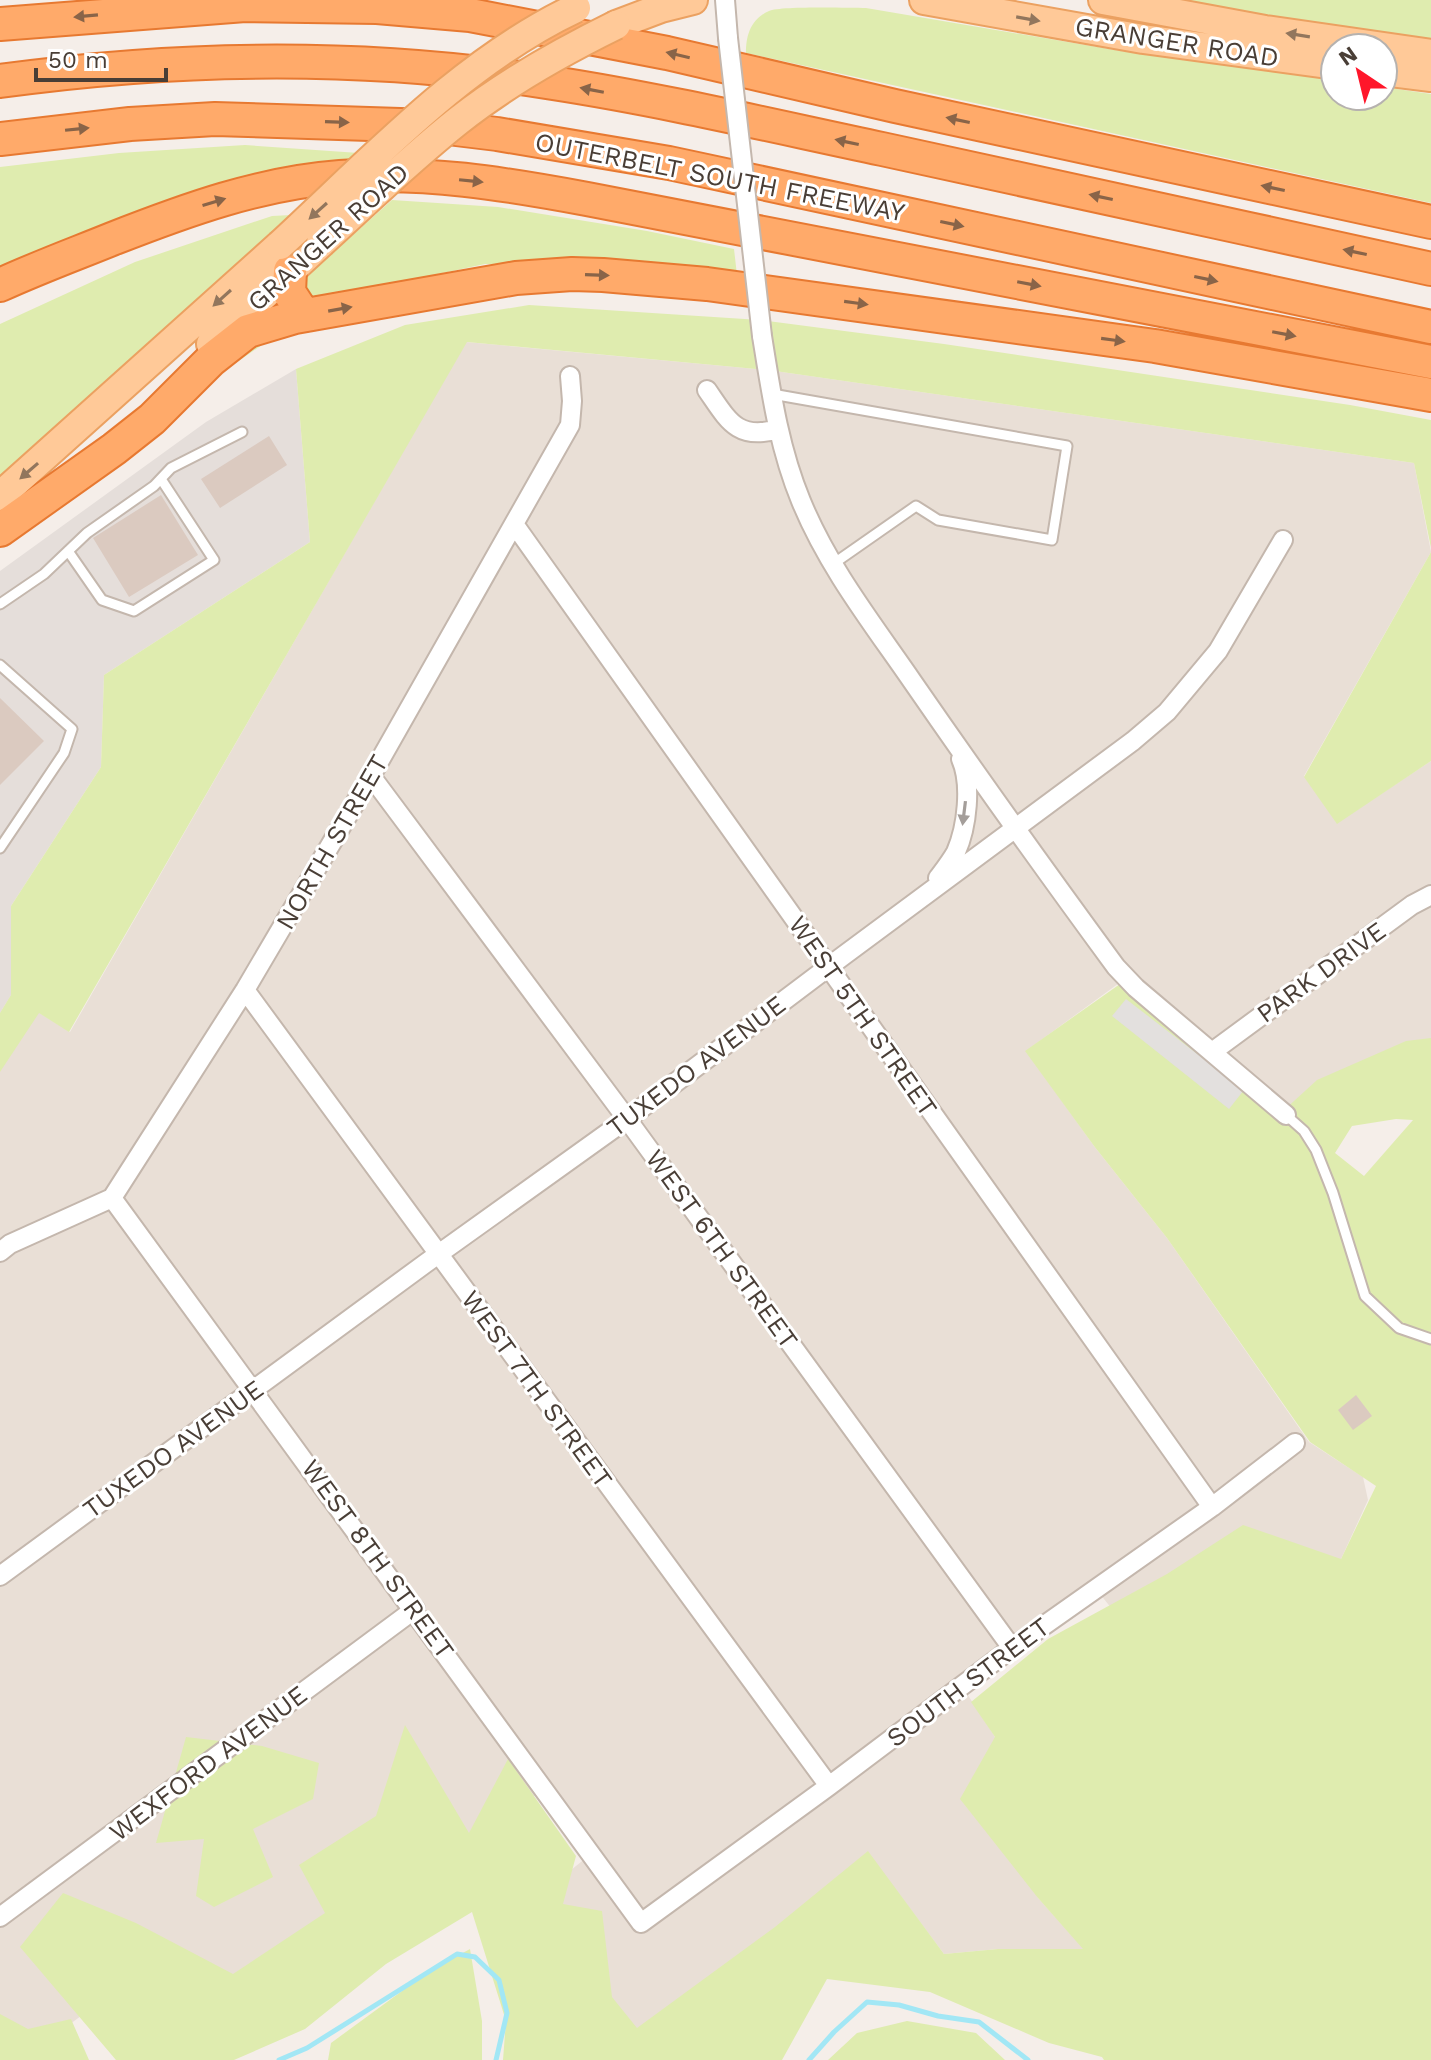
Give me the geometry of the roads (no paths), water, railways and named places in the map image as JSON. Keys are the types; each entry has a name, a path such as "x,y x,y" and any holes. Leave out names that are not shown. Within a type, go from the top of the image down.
{"highway":[{"path":"0,24 245,5 350,6 470,15 667,53 1431,222"},
{"path":"0,81 64,72 209,63 339,64 523,79 682,107 1431,269"},
{"name":"OUTERBELT SOUTH FREEWAY","path":"0,139 130,124 215,119 431,126 497,134 669,163 1431,327"},
{"path":"0,285 177,213 240,194 305,181 372,175 472,181 587,199 1431,362"},
{"path":"0,309 88,267 140,228"},
{"path":"285,258 289,292 304,315"},
{"path":"0,530 114,449 152,419 211,360 259,326 494,281 572,274 707,284 1155,346 1431,395"}],"main road":[{"name":"GRANGER ROAD","path":"0,496 285,258 321,243 459,120 574,45 616,25 693,0"},
{"name":"GRANGER ROAD","path":"924,0 1143,39 1319,63"},
{"name":"GRANGER ROAD","path":"1103,0 1265,30 1431,54"},
{"name":"GRANGER ROAD","path":"0,530 110,435 473,72 529,33 586,4"},
{"path":"1399,73 1431,77"}],"street":[{"path":"725,0 762,336 778,429 801,501 833,564 1014,828 1116,967 1136,988 1286,1115"},
{"name":"NORTH STREET","path":"112,1198 245,990 371,776 570,425 570,376"},
{"path":"707,390 736,429 751,434 778,429"},
{"name":"WEST 5TH STREET","path":"514,524 1212,1507"},
{"name":"TUXEDO AVENUE","path":"0,1576 627,1119 1133,741 1167,712 1218,651 1283,540"},
{"path":"923,896 956,851 963,825 966,793 963,765 951,738"},
{"name":"WEST 6TH STREET","path":"371,776 627,1119 1012,1648"},
{"name":"PARK DRIVE","path":"1212,1052 1412,905 1431,895"},
{"name":"WEST 7TH STREET","path":"245,990 829,1786"},
{"path":"5,1248 112,1198"},
{"name":"WEST 8TH STREET","path":"112,1198 415,1609 641,1923"},
{"name":"SOUTH STREET","path":"641,1923 1012,1648 1212,1507 1295,1443"},
{"name":"WEXFORD AVENUE","path":"0,1917 415,1609"}],"lane":[{"path":"772,394 1067,446 1052,540 938,520 916,506 833,564"},
{"path":"0,604 44,574 87,533 161,479 171,468 242,432"},
{"path":"68,551 102,600 134,611 214,560 161,479"},
{"path":"0,665 72,729 64,753 0,848"},
{"path":"1286,1115 1304,1131 1316,1150 1333,1193 1365,1296 1399,1328 1431,1339"}],"waterway":[{"path":"279,2060 307,2048 457,1954 475,1957 499,1980 507,2013 496,2060"},
{"path":"809,2060 867,2002 899,2005 938,2016 979,2022 1028,2060"}]}
